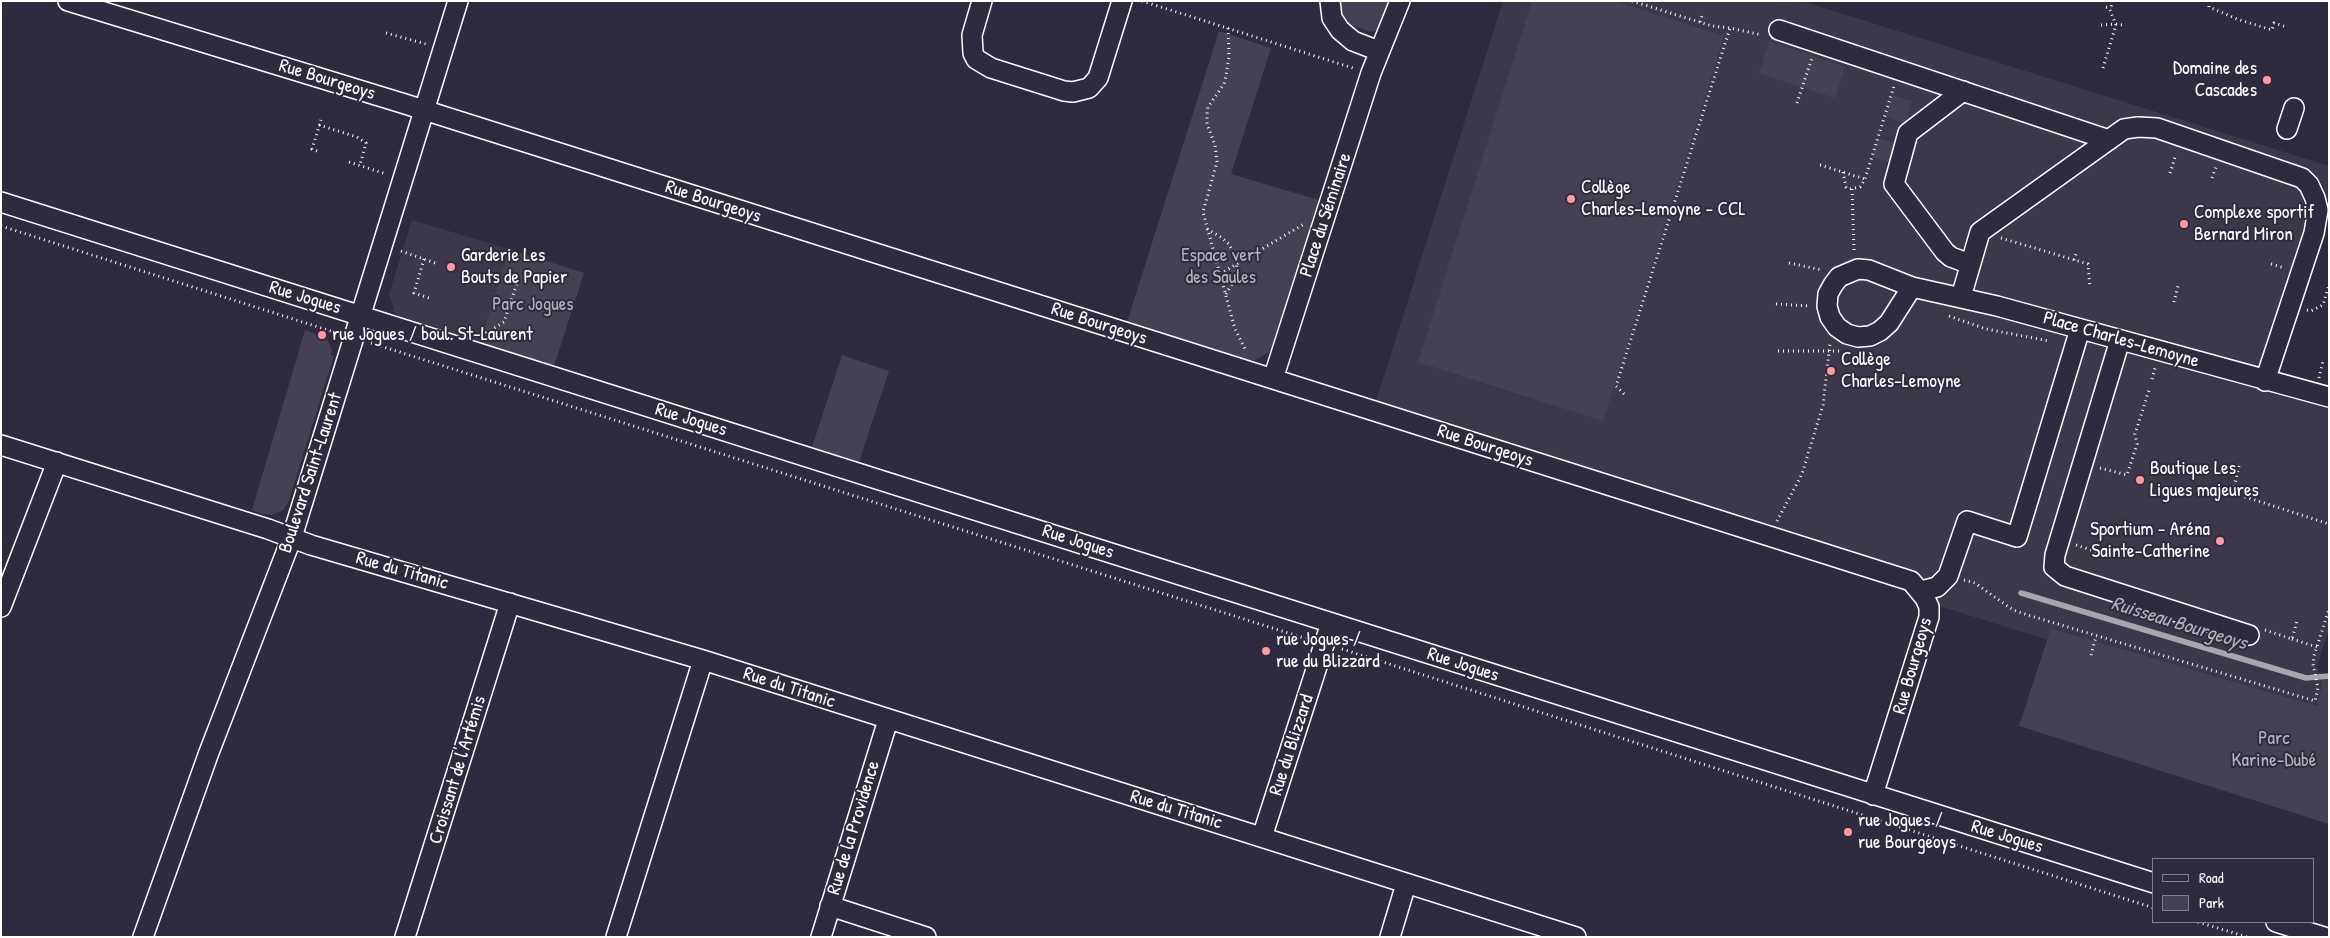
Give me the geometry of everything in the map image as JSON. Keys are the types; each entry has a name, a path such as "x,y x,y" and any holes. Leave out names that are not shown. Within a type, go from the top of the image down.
{"street":[{"name":"Rue Bourgeoys","path":"68,1 425,110 1905,579 1921,591 1929,607 1929,617 1873,795"},
{"name":"Boulevard Saint-Laurent","path":"143,937 208,754 292,537 458,1"},
{"path":"982,1 972,35 973,53 976,59 991,68 1064,91 1073,92 1089,88 1098,78 1122,1"},
{"path":"1330,1 1332,18 1340,30 1360,44 1379,51"},
{"name":"Place du Séminaire","path":"1273,379 1379,51 1400,1"},
{"path":"1774,34 1963,91 2109,140"},
{"path":"1963,91 1908,132 1894,184 1945,252 1951,257 1970,264"},
{"path":"2287,129 2294,108"},
{"path":"1962,297 1980,232 2130,127 2157,128 2302,178 2310,185 2315,198 2317,220 2265,381"},
{"name":"Rue Jogues","path":"1,202 2152,882"},
{"name":"Place Charles-Lemoyne","path":"1912,287 1962,297 2265,381 2323,391"},
{"path":"1921,591 1937,587 1948,576 1967,521 2017,537 2080,329"},
{"path":"2120,340 2057,547 2054,567 2066,576 2253,631"},
{"name":"Rue du Titanic","path":"1,445 292,537 703,660 1576,937"},
{"path":"1,607 57,462"},
{"name":"Croissant de l'Artémis","path":"405,937 510,603"},
{"name":"Rue du Blizzard","path":"1262,837 1331,624"},
{"path":"616,937 703,660"},
{"name":"Rue de la Providence","path":"821,937 888,720"},
{"path":"1390,937 1406,884"},
{"path":"830,906 926,937"},
{"path":"2279,923 2324,937"}],"path":[{"path":"1142,1 1360,70"},
{"path":"1632,1 1712,26 1774,34"},
{"path":"2103,68 2115,24 2110,8 2113,1"},
{"path":"2209,1 2209,7 2237,19 2272,30 2274,23 2286,27"},
{"path":"2106,7 2110,8"},
{"path":"1700,22 1703,13"},
{"path":"2101,25 2115,24 2122,26"},
{"path":"1228,28 1226,76 1224,84 1208,107 1207,114 1207,124 1215,145 1217,162 1203,212 1241,344 1253,355"},
{"path":"1624,394 1616,386 1730,28"},
{"path":"386,33 426,44"},
{"path":"1797,102 1812,56"},
{"path":"1843,172 1846,187 1849,189 1860,187 1865,180 1897,78"},
{"path":"317,151 312,149 321,120"},
{"path":"319,125 357,137 366,143 360,165"},
{"path":"2170,173 2177,152"},
{"path":"349,162 386,174"},
{"path":"1820,165 1865,180"},
{"path":"1220,274 1305,224"},
{"name":"Rue Jogues","path":"1,226 339,333"},
{"path":"1207,229 1229,244 1237,264 1235,279 1226,295"},
{"path":"1993,236 2088,264 2090,288"},
{"path":"401,251 435,263"},
{"path":"2074,260 2076,254"},
{"path":"424,259 414,293 432,298"},
{"path":"1789,263 1826,271"},
{"path":"2271,264 2292,270"},
{"path":"483,342 486,334 504,322 517,283"},
{"path":"2291,304 2311,311 2324,305 2329,285"},
{"path":"2174,302 2178,286"},
{"path":"1776,304 1813,306"},
{"path":"1775,528 1802,474 1823,405 1828,351 1831,342"},
{"name":"Rue Jogues","path":"369,343 1307,638"},
{"path":"1778,351 1845,351"},
{"path":"2323,361 2323,391"},
{"path":"2127,475 2137,444 2135,434 2150,388"},
{"path":"2239,466 2233,493 2329,524"},
{"path":"2106,470 2132,477"},
{"path":"2073,544 2106,555"},
{"path":"1957,578 1975,583 2013,610 2315,700 2317,682 2313,664 2329,609"},
{"path":"2292,639 2297,621"},
{"path":"2253,631 2292,639 2317,647"},
{"path":"2091,655 2096,636"},
{"name":"Rue Jogues","path":"1340,649 2152,907"},
{"path":"2201,923 2247,937"}],"shaded area":[{"name":"Collège Charles-Lemoyne","path":"1503,1 1802,1 2329,166 2329,203 2271,393 2329,408 2329,629 2317,666 2322,685 2317,706 2052,628 2048,640 1939,606 1930,586 1914,572 1376,401"},
{"name":"Garderie Les Bouts de Papier","path":"412,220 509,249 480,342 400,316 392,311 394,309 389,294"}],"green space":[{"path":"1341,1 1389,1 1379,27 1376,31 1371,32 1349,24 1340,11"},
{"name":"Collège Charles-Lemoyne - CCL","path":"1532,1 1614,1 1724,36 1603,421 1418,362"},
{"name":"Espace vert des Saules","path":"1219,31 1271,48 1231,174 1319,200 1272,347 1268,353 1255,360 1246,360 1127,322"},
{"path":"1769,41 1845,67 1835,98 1759,73"},
{"path":"1892,95 1912,101 1906,123 1885,117"},
{"path":"1878,138 1900,145 1894,163 1872,157"},
{"name":"Parc Jogues","path":"509,249 584,273 554,366 480,342"},
{"path":"305,330 322,336 325,335 332,350 330,355 334,356 288,503 283,510 272,515 263,514 252,510"},
{"path":"842,355 889,371 859,462 812,447"},
{"name":"Parc Karine-Dubé","path":"2051,628 2317,706 2322,685 2319,673 2329,677 2329,824 2019,726"}],"waterway":[{"name":"Ruisseau Bourgeoys","path":"2021,593 2306,678 2329,676"}],"place":[{"name":"Domaine des Cascades","path":"2267,80"},
{"name":"Collège Charles-Lemoyne - CCL","path":"1571,199"},
{"name":"Complexe sportif Bernard Miron","path":"2184,224"},
{"name":"Garderie Les Bouts de Papier","path":"451,267"},
{"name":"rue Jogues / boul. St-Laurent","path":"322,335"},
{"name":"Collège Charles-Lemoyne","path":"1831,371"},
{"name":"Boutique Les Ligues majeures","path":"2140,480"},
{"name":"Sportium - Aréna Sainte-Catherine","path":"2220,541"},
{"name":"rue Jogues / rue du Blizzard","path":"1266,651"},
{"name":"rue Jogues / rue Bourgeoys","path":"1848,832"}]}
